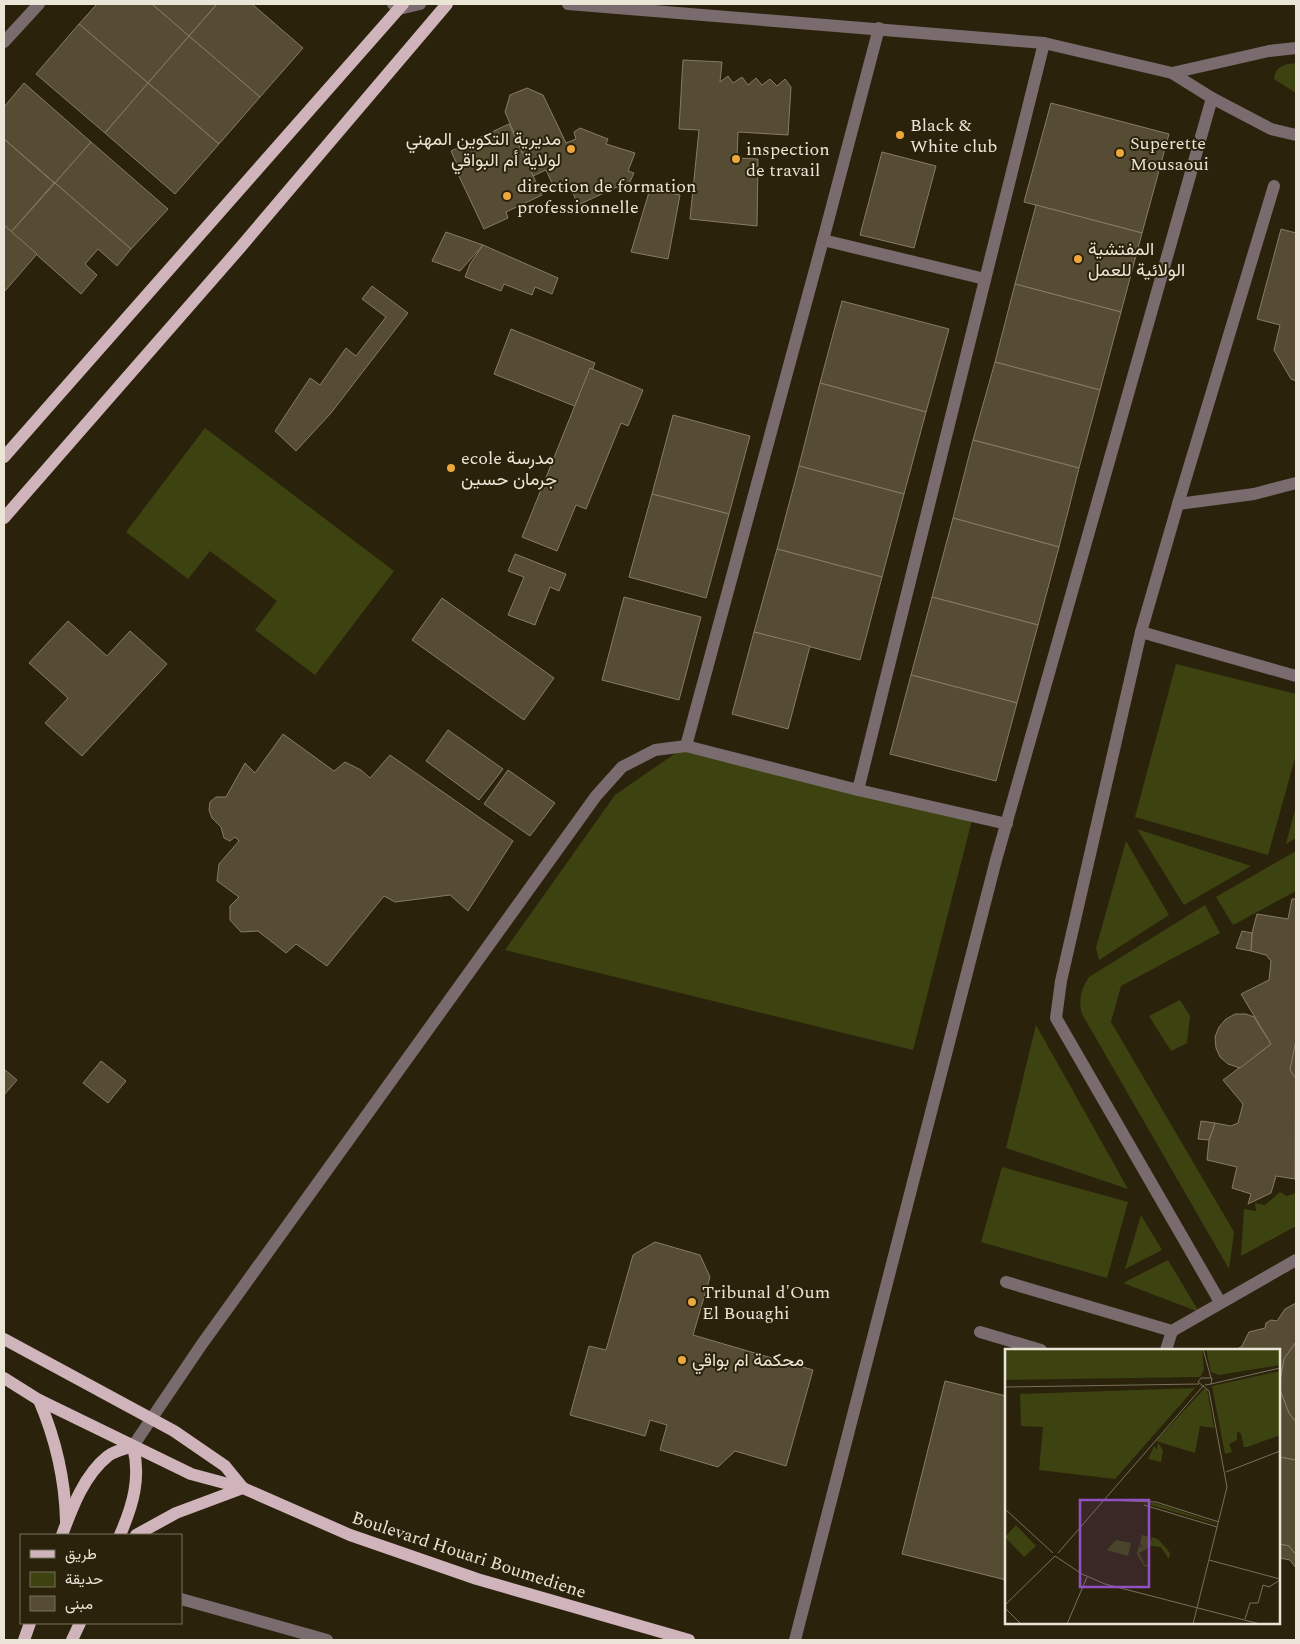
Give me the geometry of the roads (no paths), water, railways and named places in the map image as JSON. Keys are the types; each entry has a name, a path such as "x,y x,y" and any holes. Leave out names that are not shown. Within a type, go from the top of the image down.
{"main road":[{"path":"5,515 239,249 447,4"},
{"path":"4,457 398,6"},
{"name":"Boulevard Houari Boumediene","path":"4,1340 150,1418 209,1454 226,1466 243,1488"},
{"name":"Boulevard Houari Boumediene","path":"4,1378 39,1400 191,1474 243,1488 350,1535 477,1580 689,1640"},
{"path":"39,1400 52,1430 60,1461 65,1493 64,1530"},
{"path":"64,1530 78,1497 95,1470 108,1456 133,1446 137,1462 137,1480 134,1497 120,1534"},
{"path":"138,1534 176,1513 243,1488"},
{"path":"24,1640 30,1624"},
{"path":"72,1640 80,1624"}],"street":[{"path":"4,42 39,4"},
{"path":"398,6 420,4"},
{"path":"568,4 1044,43 1172,73 1212,98 1272,129 1296,136"},
{"path":"686,746 719,631 879,28"},
{"path":"858,790 1044,43"},
{"path":"1172,73 1269,51 1296,48"},
{"path":"795,1640 1007,824 1212,98"},
{"path":"1220,1302 1056,1018 1061,981 1141,632 1274,186"},
{"path":"823,240 985,279"},
{"path":"1178,504 1254,494 1296,483"},
{"path":"1141,632 1296,676"},
{"path":"133,1446 150,1418 596,796 622,767 655,750 686,746 858,790 1007,824"},
{"path":"1166,1349 1172,1331 1296,1260"},
{"path":"1006,1282 1172,1331"},
{"path":"980,1332 1037,1349"},
{"path":"182,1599 327,1640"}],"place":[{"name":"Black & White club","path":"900,135"},
{"name":"مديرية التكوين المهني لولاية أم البواقي","path":"571,149"},
{"name":"Superette Mousaoui","path":"1120,153"},
{"name":"inspection de travail","path":"736,159"},
{"name":"direction de formation professionnelle","path":"507,196"},
{"name":"المفتشية الولائية للعمل","path":"1078,259"},
{"name":"ecole مدرسة جرمان حسين","path":"451,468"},
{"name":"Tribunal d'Oum El Bouaghi","path":"692,1302"},
{"name":"محكمة ام بواقي","path":"682,1360"}]}
